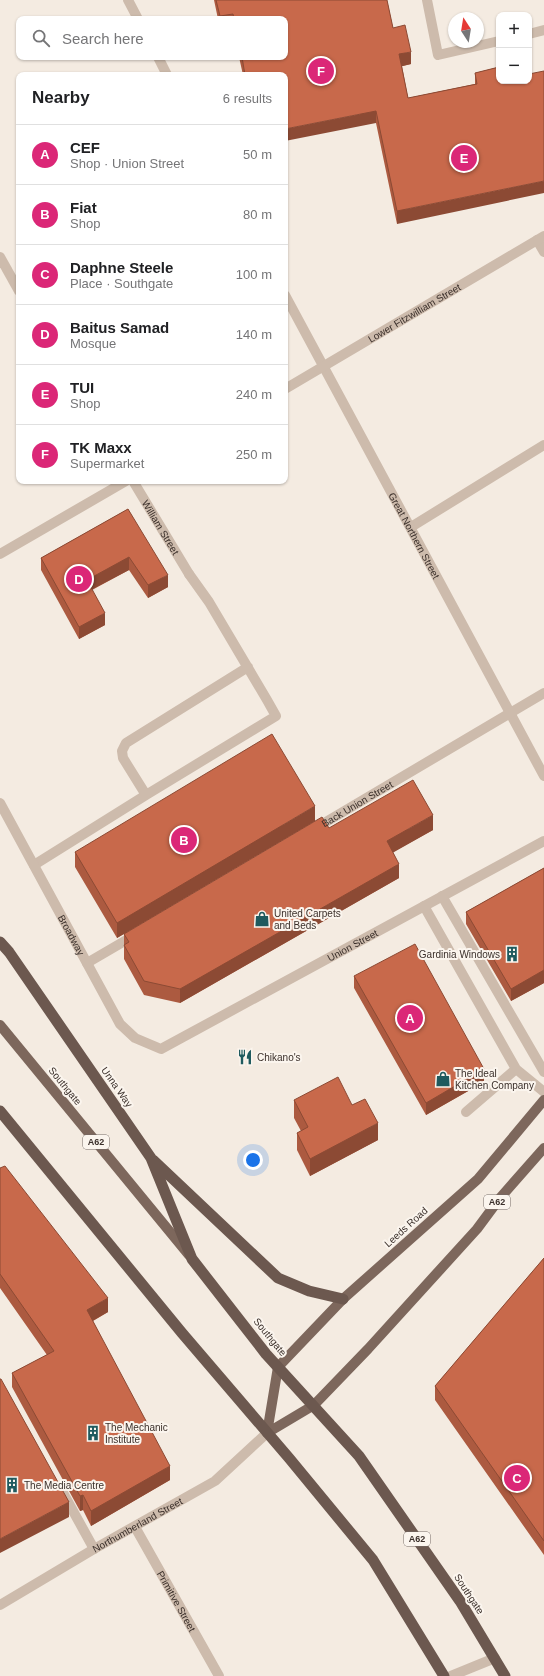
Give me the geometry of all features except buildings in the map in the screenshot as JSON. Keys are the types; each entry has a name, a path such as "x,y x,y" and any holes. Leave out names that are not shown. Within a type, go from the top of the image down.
{"highway":[{"name":"Unna Way","path":"0,942 14,959 151,1158 192,1259"},
{"path":"0,1111 373,1560 444,1676"},
{"name":"A62","path":"151,1158 278,1278 309,1291 343,1299"},
{"name":"Southgate","path":"192,1259 278,1367 359,1456 460,1601 505,1676"}],"main road":[{"name":"Southgate","path":"0,1025 192,1259"},
{"name":"Leeds Road","path":"278,1367 343,1299 478,1179 544,1100"},
{"name":"A62","path":"267,1433 314,1405 368,1349 472,1235 500,1198 544,1148"},
{"path":"267,1433 278,1367"}],"street":[{"path":"128,0 136,16"},
{"path":"427,0 438,55 496,42"},
{"path":"532,33 544,30"},
{"path":"160,60 166,72"},
{"path":"540,238 544,252"},
{"name":"Lower Fitzwilliam Street","path":"288,387 540,238"},
{"path":"0,257 16,286"},
{"name":"Great Northern Street","path":"288,300 544,776"},
{"path":"411,527 544,445"},
{"path":"0,554 121,484"},
{"name":"William Street","path":"135,484 189,574 209,602 276,716 146,795"},
{"path":"34,865 146,795 123,758 122,751 126,743 248,667"},
{"name":"Back Union Street","path":"305,834 544,693"},
{"name":"Broadway","path":"0,802 120,1024 135,1038 161,1049"},
{"name":"Union Street","path":"161,1049 544,841"},
{"path":"442,896 544,1072"},
{"path":"424,906 516,1069 544,1092"},
{"path":"87,963 142,931"},
{"path":"466,1112 516,1069"},
{"name":"Northumberland Street","path":"0,1605 94,1549 215,1481 267,1433"},
{"path":"56,1481 94,1549"},
{"name":"Primitive Street","path":"135,1527 220,1676"},
{"path":"451,1676 495,1658"}],"place":[{"name":"TK Maxx","path":"321,71"},
{"name":"TUI","path":"464,158"},
{"name":"Baitus Samad","path":"79,579"},
{"name":"Fiat","path":"184,840"},
{"name":"United Carpets and Beds","path":"262,919"},
{"name":"Gardinia Windows","path":"512,954"},
{"name":"CEF","path":"410,1018"},
{"name":"Chikano's","path":"245,1057"},
{"name":"The Ideal Kitchen Company","path":"443,1079"},
{"name":"The Mechanic Institute","path":"93,1433"},
{"name":"Daphne Steele","path":"517,1478"},
{"name":"The Media Centre","path":"12,1485"}]}
